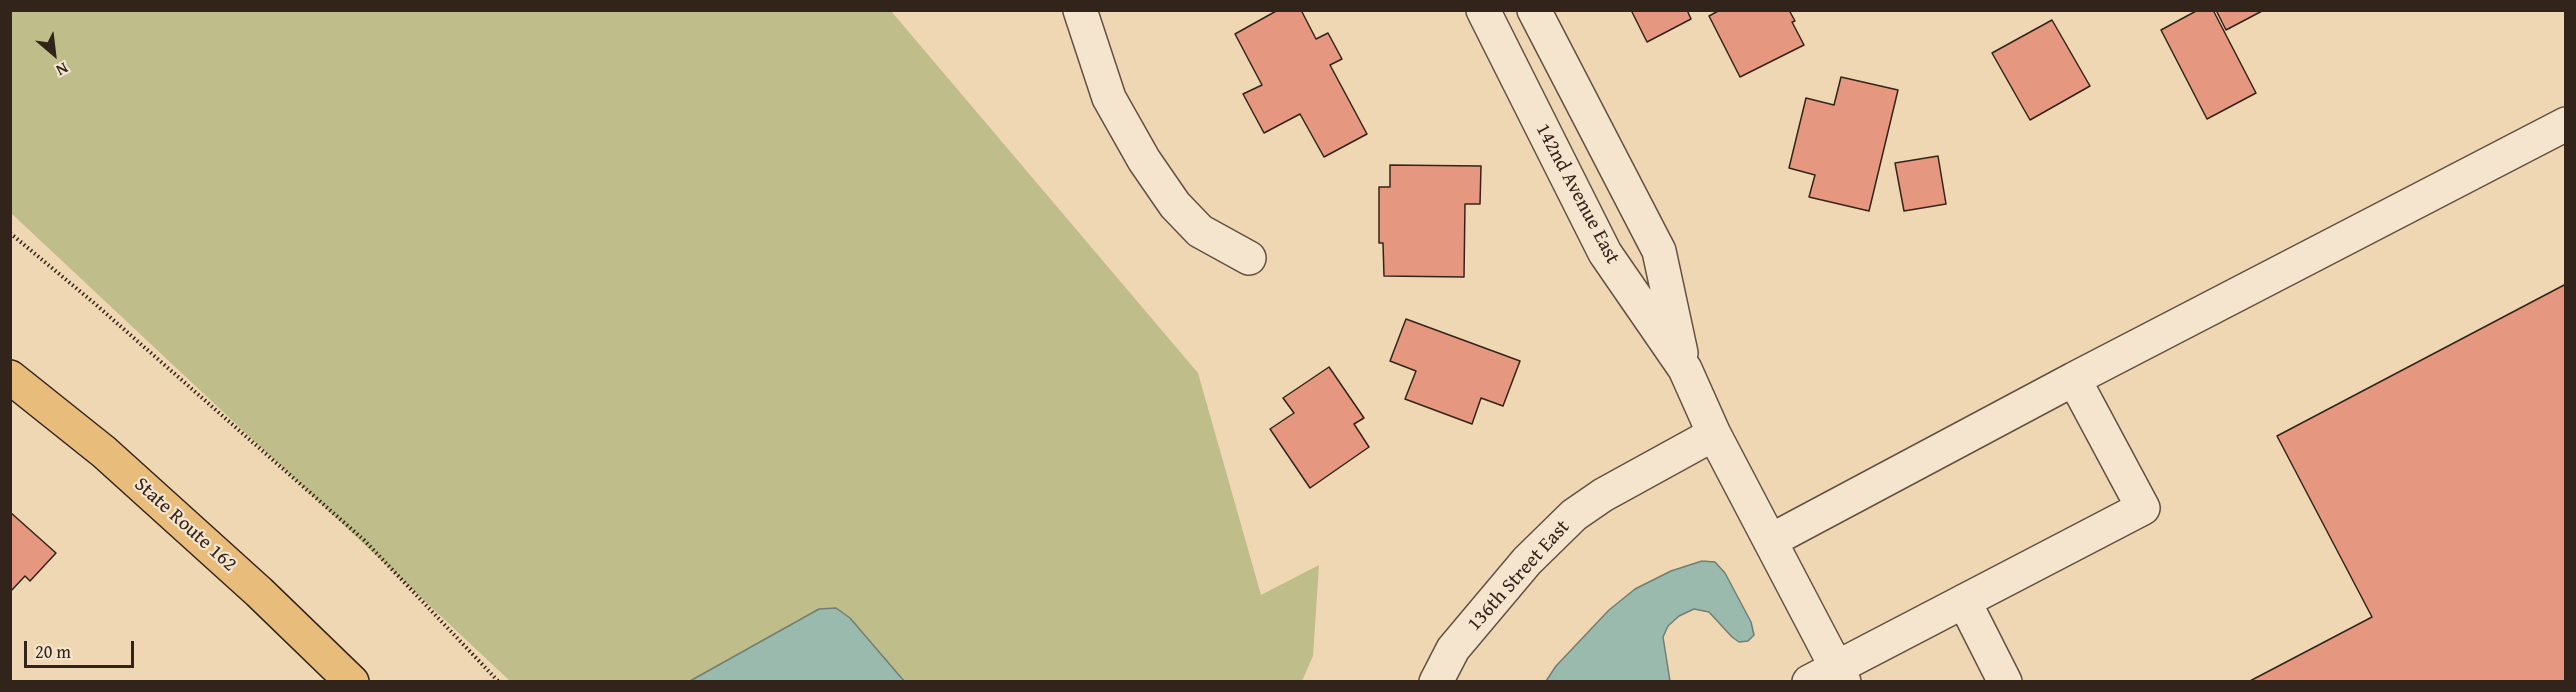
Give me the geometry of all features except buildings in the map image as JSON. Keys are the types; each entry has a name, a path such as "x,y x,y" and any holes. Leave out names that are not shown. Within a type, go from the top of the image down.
{"main road":[{"name":"State Route 162","path":"10,377 112,459 259,592 352,681"}],"street":[{"path":"1080,10 1108,98 1144,160 1175,206 1200,231 1249,258"},
{"name":"142nd Avenue East","path":"1483,10 1605,253 1685,369 1714,434 1770,541 1830,677"},
{"name":"142nd Avenue East","path":"1534,10 1659,250 1685,369"},
{"path":"1770,541 2074,379 2565,124"},
{"path":"1830,677 1964,601 2143,508 2074,379"},
{"name":"136th Street East","path":"1436,681 1461,640 1527,561 1574,516 1603,495 1714,434"},
{"path":"1964,601 2005,681"}],"path":[{"path":"10,233 94,303 363,540 499,681"}],"shaded area":[{"path":"10,11 891,11 1198,373 1261,595 1319,565 1313,656 1302,681 510,681 11,213"},
{"path":"1702,561 1715,562 1725,573 1751,622 1754,635 1748,641 1739,642 1709,612 1694,609 1679,616 1668,626 1663,637 1670,681 1546,681 1556,666 1609,610 1635,589 1671,571"},
{"path":"836,608 850,618 904,681 690,681 819,609"}]}
